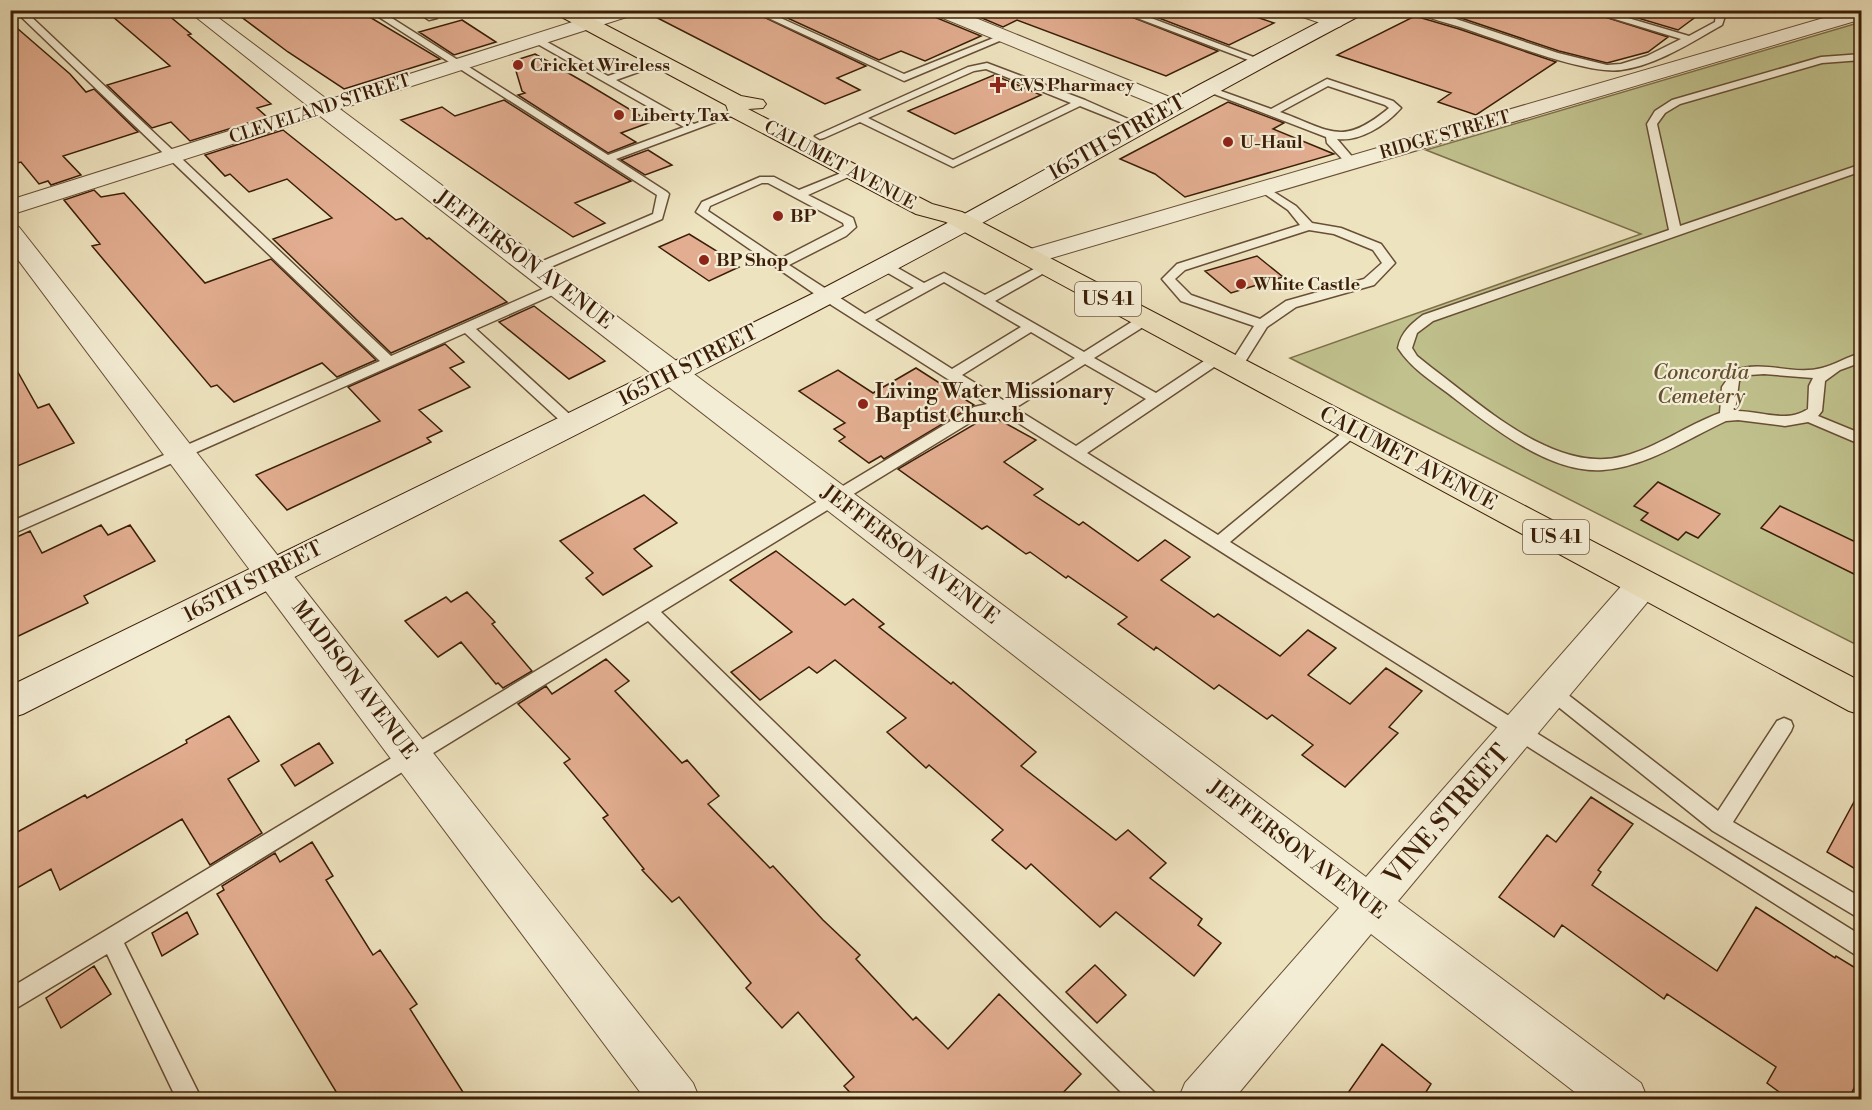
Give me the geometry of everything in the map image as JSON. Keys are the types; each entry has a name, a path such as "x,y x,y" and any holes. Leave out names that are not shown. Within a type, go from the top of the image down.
{"main road":[{"name":"CALUMET AVENUE","path":"562,10 851,172 924,209 960,220 1862,700"},
{"name":"CALUMET AVENUE","path":"736,107 755,104 819,136 942,201 960,220"}],"street":[{"name":"JEFFERSON AVENUE","path":"196,10 1624,1100"},
{"name":"CLEVELAND STREET","path":"10,208 630,10"},
{"path":"939,10 1175,106"},
{"path":"1300,10 1335,22"},
{"name":"165TH STREET","path":"10,703 827,296 885,266 960,220 1357,10"},
{"name":"RIDGE STREET","path":"1038,261 1263,188 1862,13"},
{"name":"MADISON AVENUE","path":"10,232 182,453 676,1100"},
{"name":"VINE STREET","path":"1202,1100 1643,584"}],"lane":[{"path":"18,10 389,362"},
{"path":"372,10 663,194 658,216 535,269"},
{"path":"418,10 432,18"},
{"path":"755,10 904,78 1004,37"},
{"path":"1120,10 1259,61"},
{"path":"1589,10 1690,39"},
{"path":"1421,11 1555,55 1607,68 1622,67 1650,58 1690,39 1719,23 1721,13 1718,10"},
{"path":"537,40 691,127"},
{"path":"1675,232 1652,124 1655,116 1663,108 1676,102 1810,63 1837,57 1862,57"},
{"path":"607,80 658,62"},
{"path":"819,136 971,69 987,66 1139,126"},
{"path":"1206,89 1341,139 1350,138 1396,108 1389,103 1327,82 1271,113"},
{"path":"859,118 953,164 1080,102"},
{"path":"607,159 736,107"},
{"path":"1332,135 1331,141 1351,162"},
{"path":"1862,166 1428,318 1406,336 1405,348 1419,365 1522,440 1565,459 1586,464 1607,465 1626,462 1727,416 1798,421 1809,417 1815,411 1816,388 1819,380 1828,372 1862,357"},
{"path":"800,194 851,172"},
{"path":"780,264 842,233 850,227 849,221 776,181 760,180 706,204 702,209 702,212 827,296 1862,949"},
{"path":"1263,188 1292,208 1308,226"},
{"path":"1076,453 1156,399 1227,362 1262,324 1291,304 1369,282 1389,264 1377,247 1337,231 1308,226 1181,267 1168,279 1186,298 1262,324"},
{"path":"985,301 1038,261"},
{"path":"885,266 924,288"},
{"path":"865,320 944,277 1156,399"},
{"path":"10,529 559,287"},
{"path":"10,1001 834,497 979,410 1015,402 1146,319"},
{"path":"952,375 1030,327"},
{"path":"467,328 572,424"},
{"path":"1727,416 1729,390 1733,378 1743,371 1764,370 1801,374 1828,372"},
{"path":"1809,417 1862,440"},
{"path":"1219,543 1354,430"},
{"path":"648,610 1146,1100"},
{"path":"1552,692 1720,825 1862,910"},
{"path":"1720,825 1784,726"},
{"path":"111,939 190,1100"}],"green space":[{"name":"Concordia Cemetery","path":"1861,22 1861,647 1290,358 1641,234 1426,150"}],"building":[{"path":"105,10 162,10 191,34 188,35 271,104 257,108 267,117 190,141 171,122 152,128 107,85 170,66"},
{"path":"232,10 358,10 440,59 344,89 288,52"},
{"path":"642,10 749,10 866,66 837,78 860,90 825,104"},
{"path":"770,10 928,10 932,16 981,36 925,61 901,51 879,60"},
{"path":"963,10 1114,10 1218,51 1166,76 1017,20 1003,27"},
{"path":"1138,10 1235,10 1274,23 1229,45"},
{"path":"1583,10 1668,37 1648,52 1607,63 1559,51 1440,11"},
{"path":"1611,10 1705,10 1678,30"},
{"path":"1415,16 1556,62 1476,115 1438,102 1451,93 1337,55"},
{"path":"462,20 496,42 454,55 419,32"},
{"path":"10,22 70,74 86,92 94,89 138,132 63,156 81,175 51,185 48,181 39,184 21,162 10,165"},
{"path":"535,54 651,122 621,133 636,142 608,153 518,95 525,93 522,91 513,61"},
{"name":"CVS Pharmacy","path":"994,75 1041,95 955,134 908,111"},
{"path":"504,100 631,181 575,203 605,223 573,237 401,120 442,107 455,116"},
{"name":"U-Haul","path":"1228,102 1284,123 1273,129 1334,154 1185,197 1155,174 1120,159"},
{"path":"283,130 396,220 402,218 427,239 429,238 507,302 391,353 273,239 332,218 287,179 249,192 230,174 225,176 205,155"},
{"path":"648,150 672,165 645,175 621,160"},
{"path":"94,190 101,197 124,193 205,283 271,259 376,360 337,377 322,363 234,402 217,385 211,387 92,246 100,244 64,200"},
{"name":"BP Shop","path":"689,234 739,267 709,281 659,247"},
{"name":"White Castle","path":"1257,256 1283,277 1231,293 1205,271"},
{"path":"534,306 605,361 569,379 499,322"},
{"path":"445,344 464,362 450,368 470,387 419,410 442,431 427,438 431,442 287,510 256,475 380,421 348,387"},
{"path":"10,358 38,408 49,404 74,443 10,469"},
{"path":"916,368 974,405 884,459 881,456 869,463 839,441 845,437 834,429 845,423 799,391 838,370 873,393"},
{"path":"990,415 1036,440 1004,462 1043,489 1034,495 1079,525 1083,522 1138,561 1165,540 1190,557 1161,580 1214,617 1218,614 1280,656 1308,630 1336,648 1308,675 1350,704 1386,668 1422,691 1389,727 1398,733 1345,787 1302,755 1313,745 1272,715 1267,719 1219,685 1214,689 1156,647 1154,650 1118,624 1127,617 1030,552 1026,554 987,526 982,529 898,469"},
{"path":"1658,482 1720,514 1698,538 1686,532 1678,540 1641,520 1648,513 1634,506"},
{"path":"644,495 677,523 634,549 652,566 603,595 586,578 593,573 560,541"},
{"path":"1780,506 1862,545 1862,578 1761,528"},
{"path":"101,525 108,535 130,525 155,561 84,596 88,603 10,640 10,540 30,531 42,553"},
{"path":"776,551 845,605 853,599 884,624 879,627 951,684 953,682 1036,752 1021,766 1116,840 1128,830 1166,863 1150,878 1202,919 1198,925 1221,943 1194,976 1116,912 1100,927 1031,864 1026,869 992,840 1003,830 929,765 926,768 887,732 906,718 835,660 817,673 809,667 760,700 731,672 792,632 730,580"},
{"path":"467,592 495,622 492,624 532,671 503,688 498,683 496,684 461,642 438,657 405,621 446,597 451,602"},
{"path":"606,659 629,681 615,691 682,763 687,760 719,796 708,804 770,868 773,866 823,920 860,955 856,959 913,1020 916,1017 948,1049 999,994 1081,1074 1056,1100 857,1100 844,1086 854,1077 798,1012 782,1028 746,988 751,983 679,897 672,902 642,870 644,869 603,818 608,815 564,763 570,759 518,704 546,686 552,694"},
{"path":"229,716 259,761 228,779 262,833 210,865 182,819 60,890 51,869 10,892 10,836 85,795 87,798 187,743 186,740"},
{"path":"319,743 333,763 295,786 281,765"},
{"path":"1862,787 1862,873 1827,852"},
{"path":"1591,797 1633,824 1598,870 1601,872 1592,885 1717,971 1756,907 1835,958 1836,956 1862,972 1862,1072 1848,1100 1790,1100 1767,1083 1776,1067 1667,994 1664,999 1562,925 1554,937 1499,897 1547,835 1556,842"},
{"path":"312,842 333,876 326,880 373,955 380,950 417,1004 410,1009 468,1100 341,1100 217,894 224,890 222,886 275,853 280,862"},
{"path":"187,912 198,934 162,956 152,933"},
{"path":"1095,965 1126,995 1097,1023 1066,992"},
{"path":"94,966 111,994 61,1028 46,998"},
{"path":"1382,1044 1431,1084 1421,1100 1343,1100"}],"place":[{"name":"Cricket Wireless","path":"518,65"},
{"name":"CVS Pharmacy","path":"998,85"},
{"name":"Liberty Tax","path":"619,115"},
{"name":"U-Haul","path":"1228,142"},
{"name":"BP","path":"778,216"},
{"name":"BP Shop","path":"704,260"},
{"name":"White Castle","path":"1241,284"},
{"name":"Living Water Missionary Baptist Church","path":"863,404"}]}
